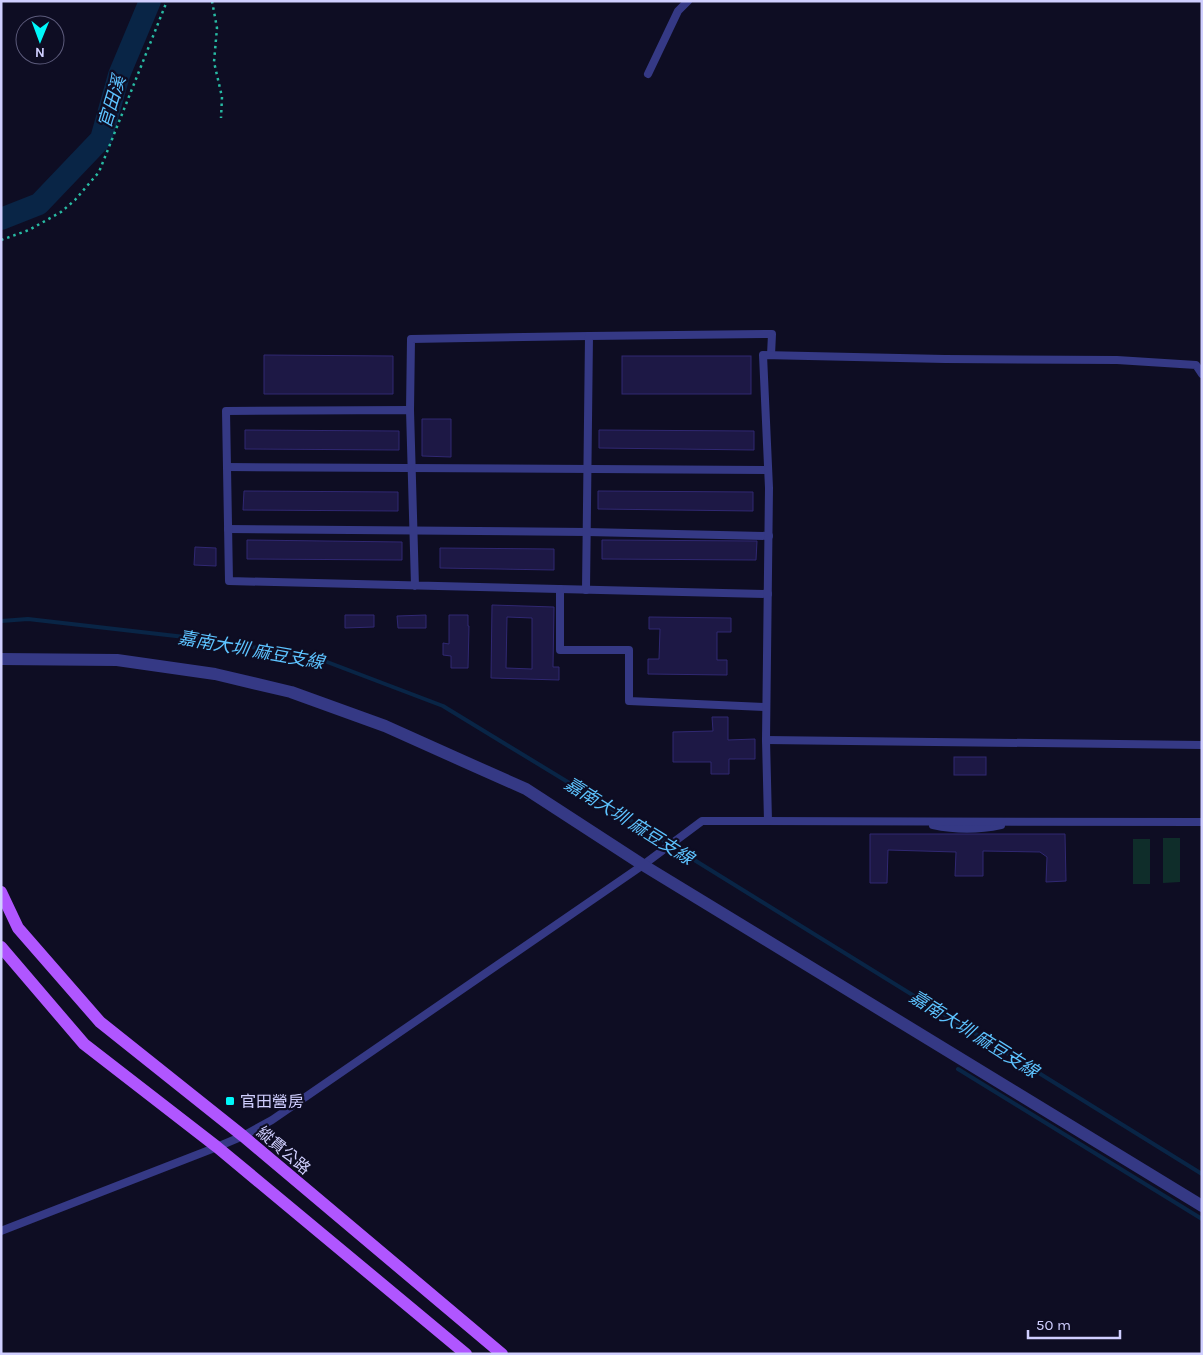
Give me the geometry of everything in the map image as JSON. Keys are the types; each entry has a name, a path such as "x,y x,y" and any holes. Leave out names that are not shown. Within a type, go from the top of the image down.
{"main road":[{"name":"縱貫公路","path":"1,892 18,928 100,1022 243,1136 502,1354"},
{"path":"1,947 84,1044 217,1147 466,1354"}],"street":[{"path":"1,659 117,660 215,674 291,692 385,726 526,790 643,865 1202,1206"}],"lane":[{"path":"648,74 678,11 688,1"},
{"path":"415,586 410,410 411,339 772,334 771,355"},
{"path":"586,590 589,336"},
{"path":"768,821 766,707 769,536 763,354 945,359 1117,360 1196,365 1202,374"},
{"path":"410,410 226,411 229,581 768,594"},
{"path":"227,467 768,470"},
{"path":"228,529 586,532 769,536"},
{"path":"560,589 560,650 629,650 629,700 766,707"},
{"path":"766,740 1202,745"},
{"path":"1,1231 217,1147 243,1136 272,1120 643,865 702,821 1202,822"}],"path":[{"path":"1,240 29,230 61,212 99,172 167,1"},
{"path":"212,1 217,28 214,62 222,97 221,118"}],"green space":[{"path":"1163,838 1180,838 1180,882 1163,883"},
{"path":"1133,839 1150,839 1150,884 1133,884"}],"building":[{"path":"264,355 393,356 393,394 264,394"},
{"path":"622,356 751,356 751,394 622,394"},
{"path":"422,419 451,419 451,457 422,456"},
{"path":"245,430 399,431 399,450 245,449"},
{"path":"599,430 754,431 754,450 599,448"},
{"path":"244,491 398,492 398,511 243,510"},
{"path":"598,491 753,492 753,511 598,509"},
{"path":"247,540 402,542 402,560 247,559"},
{"path":"602,540 757,541 756,560 602,559"},
{"path":"195,547 216,548 216,566 194,565"},
{"path":"440,548 554,549 554,570 440,568"},
{"path":"492,605 554,607 553,667 559,667 559,680 491,678","holes":["507,617 532,618 532,669 506,668"]},
{"path":"345,615 374,615 374,627 345,628"},
{"path":"426,615 426,628 398,628 397,616"},
{"path":"449,615 468,615 468,668 451,668 451,656 443,655 443,643 449,644"},
{"path":"649,617 731,618 731,632 717,632 717,660 727,660 727,675 648,674 648,659 659,659 660,629 649,629"},
{"path":"712,717 728,717 728,740 755,739 755,759 729,759 729,774 711,774 711,762 673,762 673,732 713,731"},
{"path":"954,757 986,757 986,775 954,775"},
{"path":"870,834 1065,834 1066,881 1046,882 1047,857 1040,852 983,851 983,876 955,876 956,852 888,850 887,883 870,883"}],"waterway":[{"name":"官田溪","path":"1,219 39,204 101,139 119,75 150,1"},
{"name":"嘉南大圳 麻豆支線","path":"1,621 28,619 202,639 314,657 443,706 1202,1174"},
{"path":"958,1069 1202,1219"}],"place":[{"name":"官田營房","path":"230,1101"}]}
